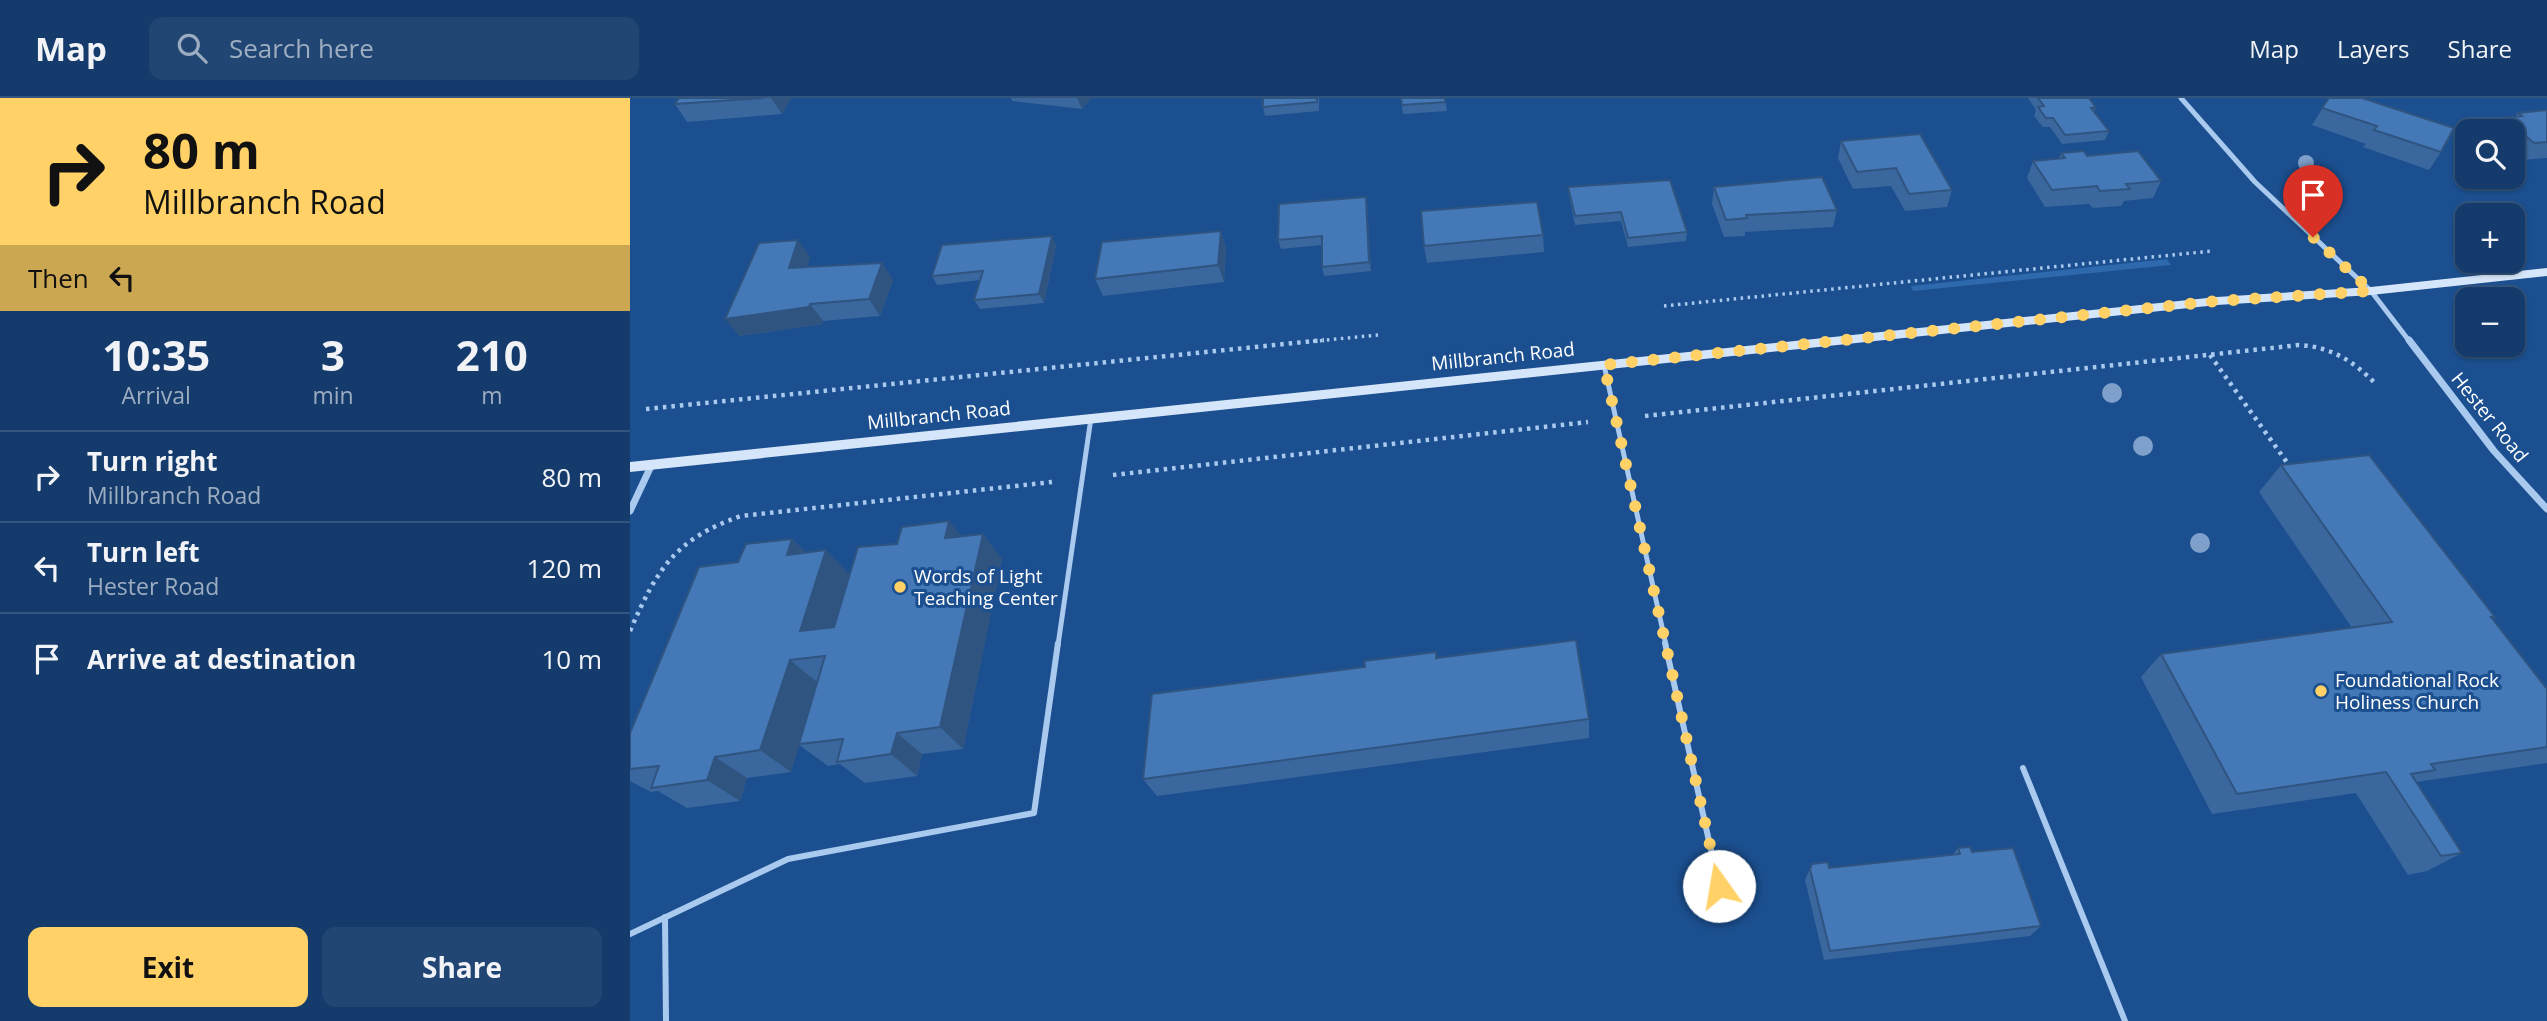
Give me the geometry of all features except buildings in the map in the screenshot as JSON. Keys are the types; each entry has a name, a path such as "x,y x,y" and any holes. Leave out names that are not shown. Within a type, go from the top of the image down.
{"main road":[{"name":"Millbranch Road","path":"630,467 2217,301 2371,291 2547,272"}],"street":[{"name":"Hester Road","path":"2181,98 2255,182 2371,291 2494,451 2547,509"},
{"path":"630,511 652,464"}],"lane":[{"path":"1604,365 1719,886"},
{"path":"630,934 788,859 1034,813 1091,418"},
{"path":"2023,768 2125,1021"},
{"path":"664,918 666,1021"}],"path":[{"path":"1664,306 2212,251"},
{"path":"646,409 1378,335"},
{"path":"630,631 662,565 687,538 710,525 741,516 2312,345 2346,356 2376,384"},
{"path":"2210,355 2292,470"}],"shaded area":[{"path":"2167,259 2171,265 1913,291 1911,286"}],"place":[{"name":"Words of Light Teaching Center","path":"900,587"},
{"name":"Foundational Rock Holiness Church","path":"2321,691"}],"route":[{"path":"1719,886 1604,365 2217,301 2371,291 2313,237"}]}
